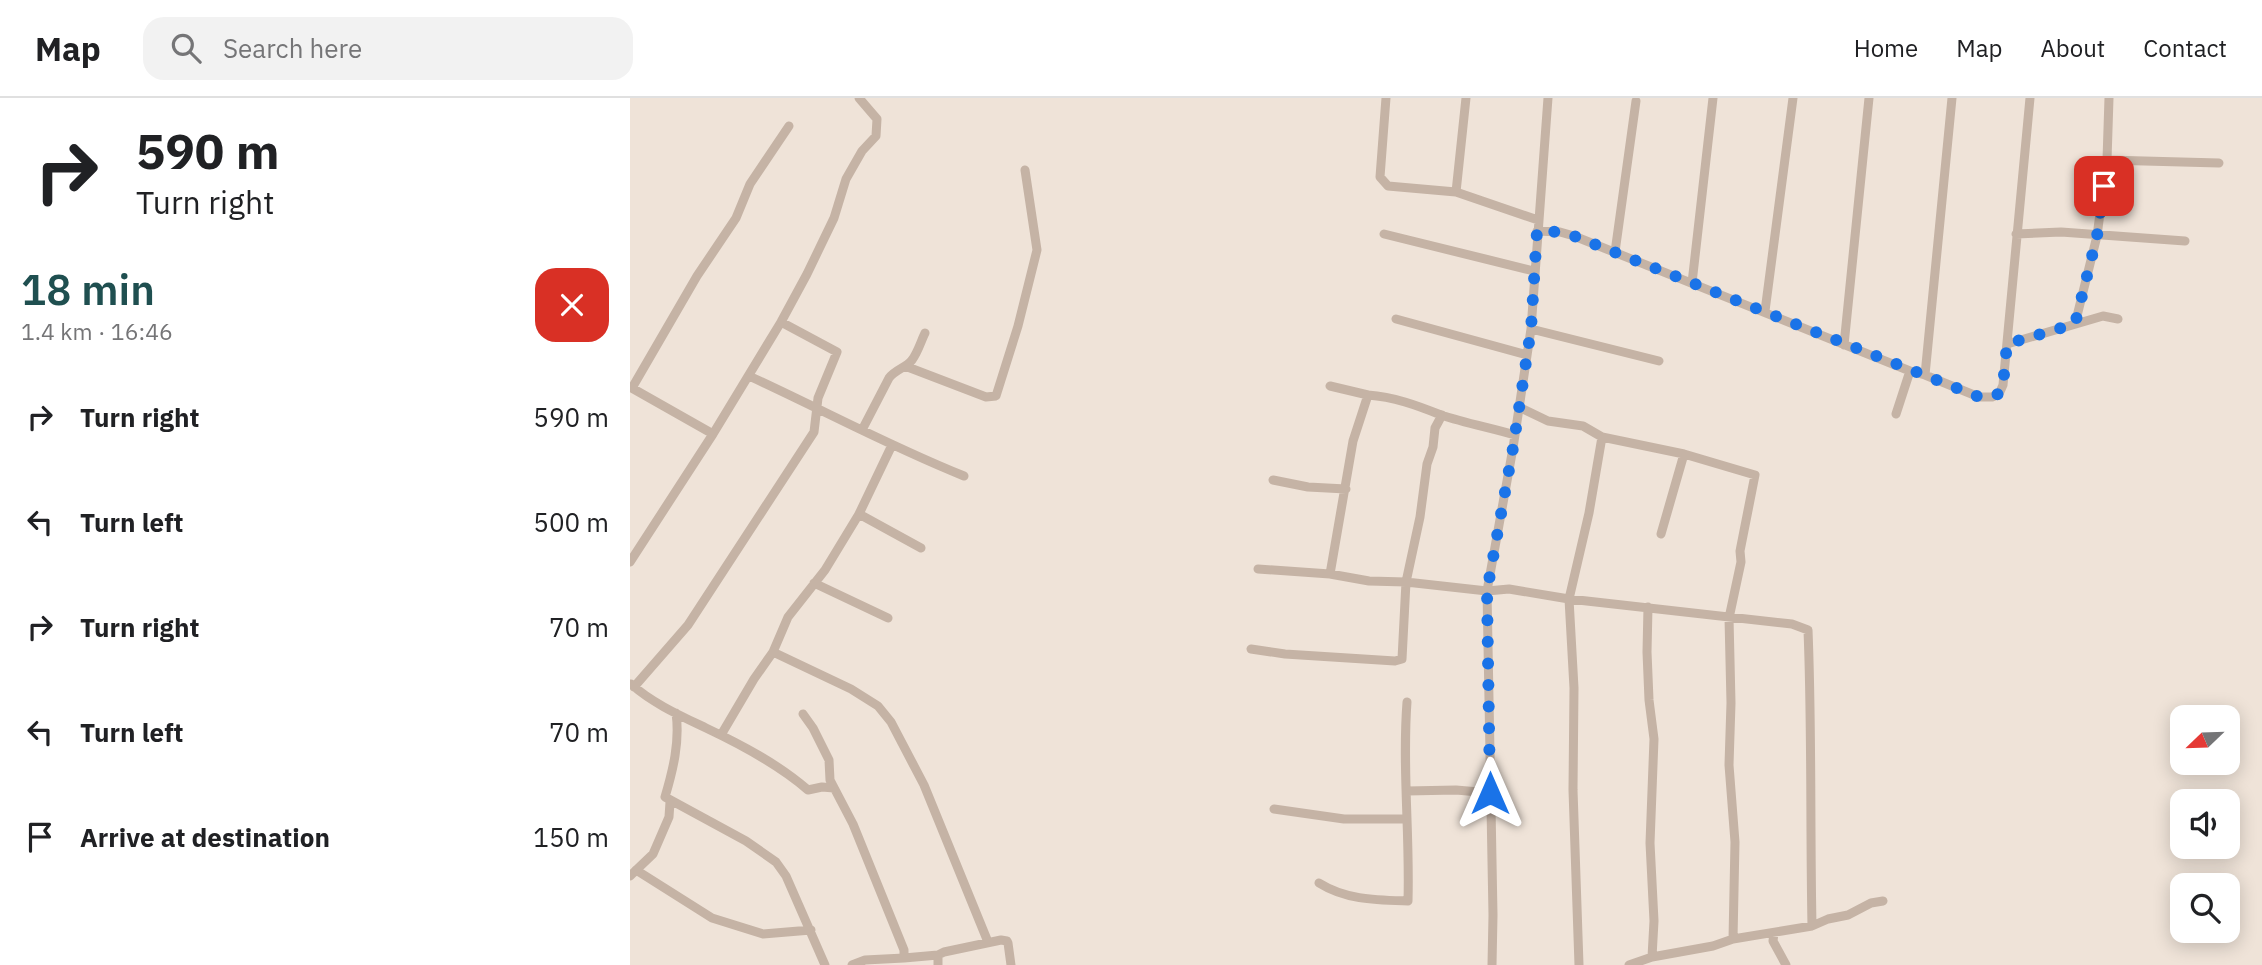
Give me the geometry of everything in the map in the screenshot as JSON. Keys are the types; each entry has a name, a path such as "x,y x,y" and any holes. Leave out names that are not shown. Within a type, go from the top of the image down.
{"street":[{"path":"630,562 781,322 834,218 846,179 862,151 876,136 877,119 859,98"},
{"path":"1386,98 1380,177 1383,183 1388,186 1456,192 1538,220"},
{"path":"1456,192 1466,98"},
{"path":"1492,965 1487,591 1531,329 1548,98"},
{"path":"1692,283 1713,98"},
{"path":"1765,311 1793,98"},
{"path":"1844,345 1869,98"},
{"path":"1925,374 1952,98"},
{"path":"1537,231 1574,236 1910,371 1925,374 1979,397 1992,397 1999,394 2003,385 2030,98"},
{"path":"2075,324 2097,236 2107,160 2109,98"},
{"path":"1615,252 1636,101"},
{"path":"713,433 631,388 697,276 736,218 750,184 789,126"},
{"path":"2107,160 2219,163"},
{"path":"905,366 986,397 996,396 1018,326 1037,250 1025,170"},
{"path":"2016,234 2061,232 2185,241"},
{"path":"1384,234 1534,271"},
{"path":"2007,344 2103,316 2118,319"},
{"path":"1395,319 1527,355"},
{"path":"781,322 837,352 818,398 814,432 688,625 631,686 676,713 722,735 792,776 808,789 834,788"},
{"path":"1531,329 1658,361"},
{"path":"862,430 889,378 895,370 912,360 925,333"},
{"path":"1896,414 1910,371"},
{"path":"749,376 892,445 964,476"},
{"path":"1330,386 1422,406 1442,415 1515,435"},
{"path":"1330,574 1353,441 1368,394"},
{"path":"1520,407 1548,421 1583,426 1602,437 1684,454 1755,475 1729,618 1729,765 1735,842 1733,939"},
{"path":"1251,649 1285,654 1395,661 1402,659 1406,582 1420,517 1427,464 1433,447 1435,428 1442,415"},
{"path":"1579,965 1569,599 1589,513 1602,437"},
{"path":"722,735 773,652 788,617 825,569 859,514 892,445"},
{"path":"1661,534 1684,454"},
{"path":"1273,480 1346,489"},
{"path":"859,514 921,548"},
{"path":"1258,569 1487,591 1509,589 1569,599 1792,624 1808,630 1812,729 1809,755 1812,926"},
{"path":"814,583 888,618"},
{"path":"1648,607 1648,700 1654,739 1650,843 1654,921 1652,957"},
{"path":"773,652 851,689 878,706 891,722 924,785 988,942"},
{"path":"1319,883 1335,893 1364,899 1408,901 1404,743 1407,702"},
{"path":"676,713 678,728 675,760 665,797 746,841 776,862 786,876 825,965"},
{"path":"803,713 829,760 830,780 853,824 900,939 904,958"},
{"path":"1407,791 1456,790 1490,793"},
{"path":"670,802 668,817 653,854 633,873 712,918 763,934 811,930"},
{"path":"1275,809 1344,818 1406,820"},
{"path":"1629,965 1652,957 1713,946 1733,939 1812,926 1882,901"},
{"path":"1774,933 1773,941 1786,965"},
{"path":"852,965 865,960 938,960 944,952 988,942 1007,941 1011,965"}],"route":[{"path":"1490,793 1487,591 1531,329 1537,231 1574,236 1982,398 1999,394 2003,385 2003,363 2007,344 2075,324 2097,236 2104,186"}]}
